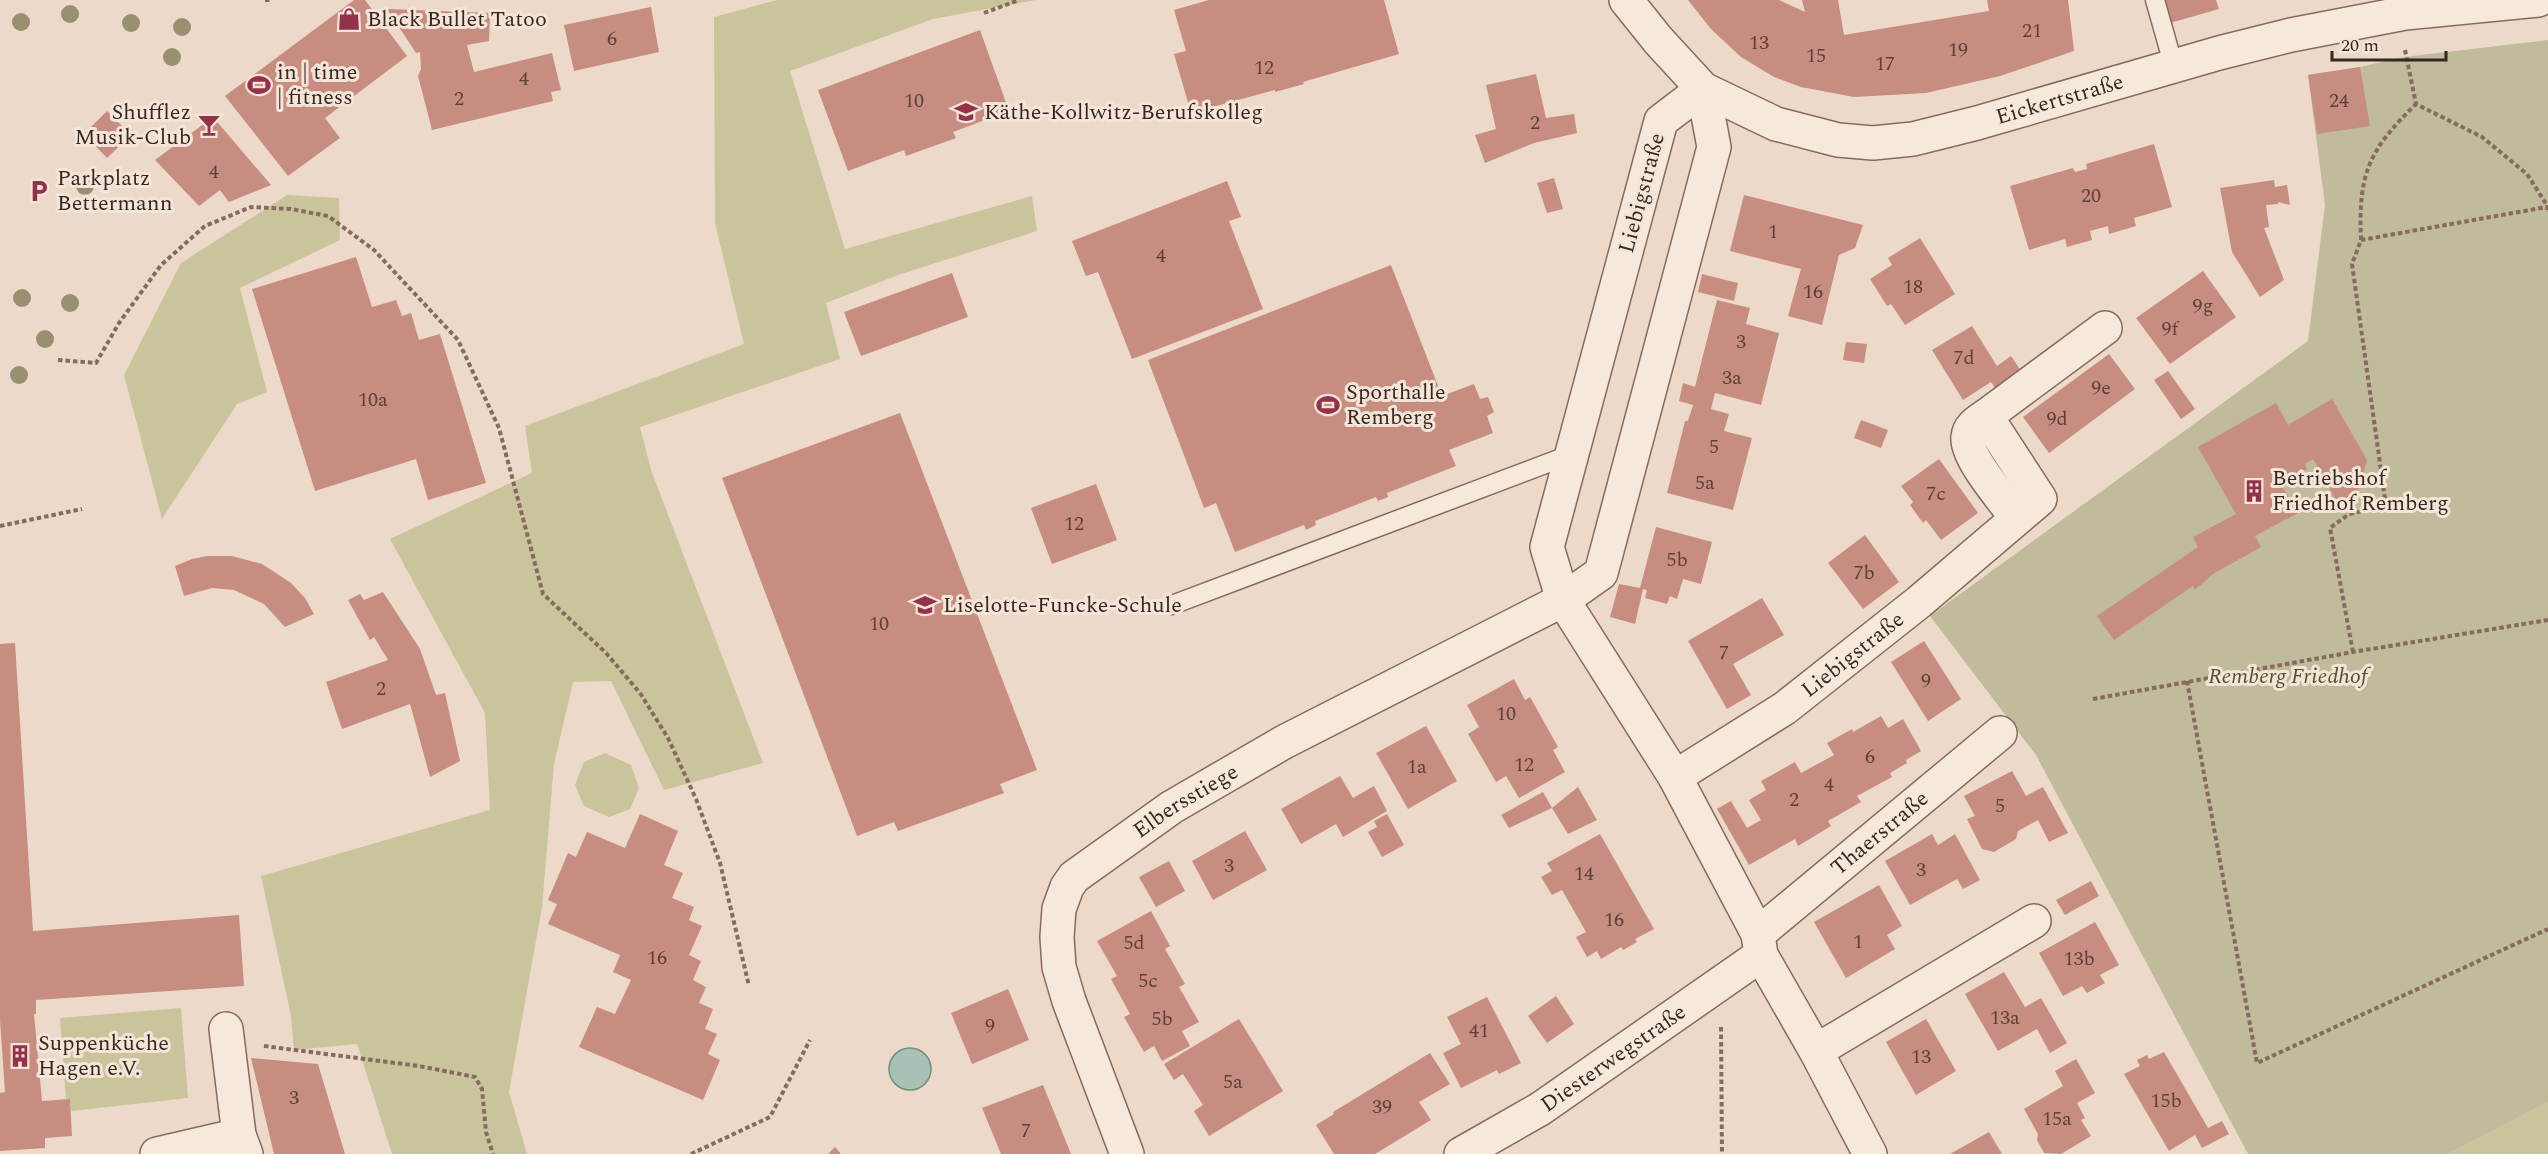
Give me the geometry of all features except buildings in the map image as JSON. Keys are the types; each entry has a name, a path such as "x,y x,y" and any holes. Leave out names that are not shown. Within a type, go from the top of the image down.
{"street":[{"name":"Eickertstraße","path":"1626,0 1658,40 1703,88 1776,124 1838,140 1873,143 1913,139 1977,123 2291,35 2406,7 2538,0"},
{"name":"Liebigstraße","path":"1703,88 1661,121 1547,548 1563,600 1675,777 1759,944 1870,1154"},
{"path":"1563,600 1601,573 1714,147 1703,88"},
{"name":"Liebigstraße","path":"1675,777 1785,708 1919,602 2040,499 1986,416 2105,328"},
{"name":"Elbersstiege","path":"1127,1154 1069,1001 1059,967 1057,937 1059,909 1066,887 1074,877 1172,807 1284,742 1563,600"},
{"name":"Thaerstraße","path":"1759,944 2000,733"},
{"path":"1816,1051 2034,921"},
{"name":"Diesterwegstraße","path":"1461,1154 1540,1109 1721,984 1759,944"},
{"path":"157,1154 242,1144 228,1035"}],"lane":[{"path":"2156,0 2174,67"},
{"path":"1172,605 1572,454"}],"path":[{"path":"265,0 272,0"},
{"path":"984,13 1019,0"},
{"path":"2406,7 2404,57 2416,104 2482,137 2527,174 2548,207 2548,213"},
{"path":"2353,652 2330,528 2349,514 2386,506 2352,264 2361,240 2360,206 2365,172 2389,131 2416,104"},
{"path":"58,360 96,363 119,324 161,265 205,226 251,207 291,209 328,216 374,250 458,340 499,428 543,594 606,653 640,693 668,738 696,799 720,863 749,986"},
{"path":"2361,240 2548,207"},
{"path":"0,526 82,509"},
{"path":"2093,699 2353,652 2548,621"},
{"path":"2187,681 2257,1063 2548,929"},
{"path":"1721,984 1722,1154"},
{"path":"228,1035 475,1077 482,1089 486,1132 493,1154"},
{"path":"691,1154 770,1117 810,1040"}],"shaded area":[{"path":"777,0 1036,0 933,19 790,71 845,249 1032,196 1037,231 901,274 826,303 840,359 640,427 651,470 763,763 664,790 611,681 573,682 554,764 542,907 509,1092 527,1154 392,1154 357,1044 294,1050 291,1016 261,876 490,810 485,713 390,539 532,473 525,426 744,344 715,223 714,17"},
{"path":"287,195 339,198 340,240 240,288 267,392 237,404 162,519 124,375 181,263"},
{"path":"605,753 631,765 639,788 630,809 609,817 584,806 575,785 584,762"},
{"path":"181,1008 188,1098 71,1111 70,1100 66,1100 60,1018"},
{"path":"910,1048 925,1054 931,1069 925,1084 910,1090 895,1084 889,1069 895,1054"},
{"path":"2548,1102 2548,1154 2448,1154"}],"green space":[{"name":"Remberg Friedhof","path":"2548,40 2548,1102 2448,1154 2248,1154 2036,755 1930,616 2308,341 2325,205 2308,75 2404,57"}],"place":[{"name":"Black Bullet Tatoo","path":"349,19"},
{"name":"in | time | fitness","path":"259,85"},
{"name":"Käthe-Kollwitz-Berufskolleg","path":"966,112"},
{"name":"Shufflez Musik-Club","path":"209,125"},
{"name":"Parkplatz Bettermann","path":"39,191"},
{"name":"Sporthalle Remberg","path":"1328,405"},
{"name":"Betriebshof Friedhof Remberg","path":"2254,491"},
{"name":"Liselotte-Funcke-Schule","path":"925,605"},
{"name":"Suppenküche Hagen e.V.","path":"20,1056"}]}
